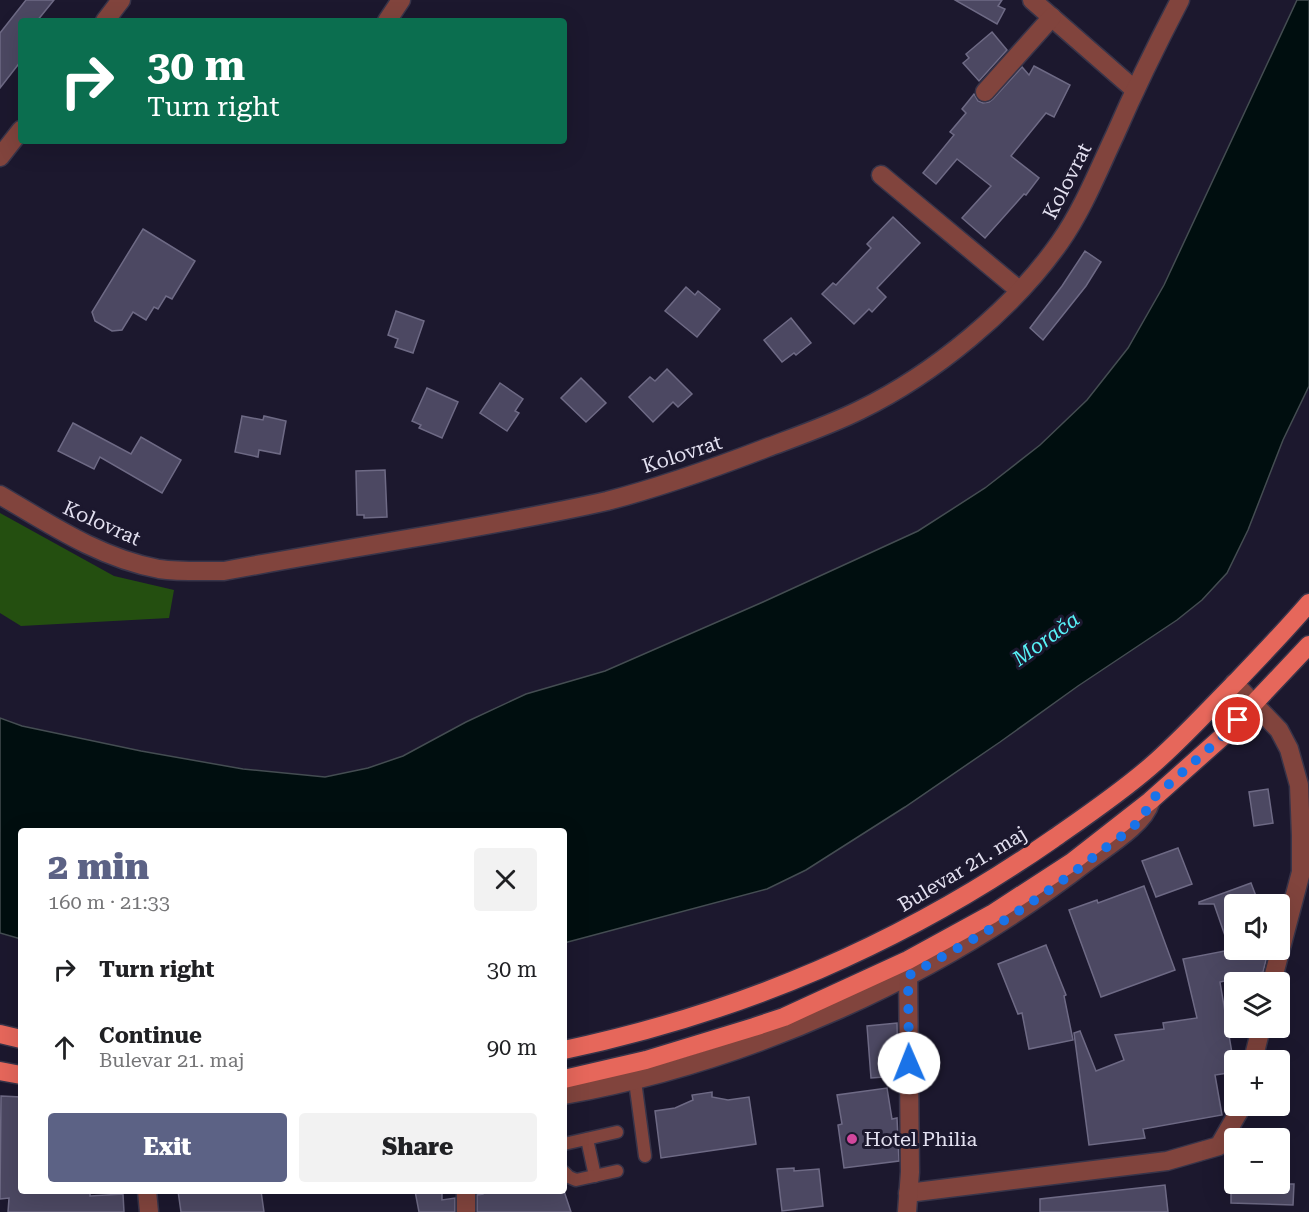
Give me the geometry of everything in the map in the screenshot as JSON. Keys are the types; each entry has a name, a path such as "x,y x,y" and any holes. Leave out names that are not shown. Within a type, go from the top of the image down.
{"main road":[{"name":"Bulevar 21. maj","path":"567,1049 619,1038 733,1004 833,964 934,914 1020,862 1115,796 1150,767 1288,628 1309,603"},
{"path":"567,1078 646,1060 754,1027 908,968 1072,862 1150,801 1222,737 1309,645"},
{"path":"0,1034 18,1038"},
{"path":"0,1071 18,1074"}],"street":[{"path":"107,18 121,0"},
{"path":"389,18 401,0"},
{"path":"1032,0 1135,90"},
{"name":"Kolovrat","path":"0,495 77,540 131,562 160,569 189,572 224,571 539,516 609,500 726,464 835,422 922,374 975,333 1019,291 1061,241 1087,197 1135,90 1180,0"},
{"path":"985,92 1052,17"},
{"path":"0,157 18,134"},
{"path":"881,175 1019,291"},
{"path":"1234,683 1279,729 1293,760 1299,785 1301,872 1275,972"},
{"path":"567,1094 635,1081 697,1064 773,1036 862,998 908,968"},
{"path":"907,1212 910,1172 908,968"},
{"path":"909,1193 1167,1161 1219,1146 1236,1116"},
{"path":"147,1194 149,1212"},
{"path":"466,1194 466,1212"}],"lane":[{"path":"635,1081 645,1156"},
{"path":"567,1143 617,1132"},
{"path":"587,1139 595,1176"},
{"path":"567,1175 576,1180 617,1171"}],"green space":[{"path":"0,513 114,576 174,590 169,618 21,626 0,613"}],"water":[{"name":"Morača","path":"1297,0 1309,0 1309,386 1283,440 1248,530 1227,573 1202,600 1177,620 905,807 806,870 767,889 567,942 567,828 18,828 18,938 0,933 0,718 22,726 141,751 243,769 325,777 368,768 403,756 466,722 526,694 605,671 918,531 985,488 1040,445 1087,400 1128,348 1164,285"}],"building":[{"path":"26,0 54,0 39,18 18,18 18,65 0,88 0,33"},
{"path":"955,0 1002,0 998,6 1005,9 997,24"},
{"path":"992,32 1007,50 979,81 963,63 969,58 966,54"},
{"path":"1034,66 1070,85 1054,117 1046,113 1011,156 1039,178 985,238 962,218 991,186 957,159 936,184 923,173 954,135 950,132 966,113 962,109 974,94 978,101 989,102 1022,67 1029,75"},
{"path":"893,217 920,243 877,288 886,297 872,312 869,309 854,324 822,294 833,283 836,285 871,248 867,244"},
{"path":"143,229 195,261 172,299 166,296 158,309 154,307 146,320 133,312 122,330 112,331 95,321 92,312"},
{"path":"1085,251 1101,262 1086,286 1043,340 1030,328"},
{"path":"686,287 695,295 698,291 720,309 697,337 665,311"},
{"path":"396,311 424,321 413,353 395,347 398,339 388,335"},
{"path":"791,318 811,343 796,355 794,353 782,362 764,340"},
{"path":"667,369 692,394 678,407 673,402 653,422 629,397 650,377 655,381"},
{"path":"581,378 606,403 586,422 561,398"},
{"path":"500,383 523,399 515,411 519,413 507,431 480,413"},
{"path":"427,388 458,402 442,438 419,428 421,425 412,421"},
{"path":"242,416 263,420 264,416 286,421 280,454 259,450 258,457 235,452"},
{"path":"73,423 131,454 141,437 181,460 162,493 100,457 94,469 58,451"},
{"path":"385,470 387,517 364,518 364,515 357,515 356,471"},
{"path":"1268,789 1273,823 1254,826 1249,792"},
{"path":"1178,848 1192,884 1156,897 1142,861"},
{"path":"1251,883 1255,894 1224,894 1224,933 1214,904 1199,904 1199,902"},
{"path":"1144,886 1175,970 1101,997 1069,910 1097,900 1098,903"},
{"path":"1046,945 1066,995 1064,996 1073,1040 1029,1049 1022,1013 1018,1014 998,964"},
{"path":"1224,951 1224,960 1266,960 1263,972 1224,972 1224,981 1220,982 1224,1006 1224,1038 1229,1038 1231,1050 1224,1050 1224,1074 1215,1075 1222,1115 1143,1129 1145,1138 1089,1145 1074,1033 1080,1031 1096,1071 1124,1060 1115,1035 1164,1029 1163,1023 1197,1018 1183,959"},
{"path":"897,1023 898,1076 871,1078 867,1026"},
{"path":"887,1088 892,1119 897,1118 899,1161 844,1168 838,1125 842,1124 837,1095"},
{"path":"712,1092 712,1097 728,1100 749,1097 756,1144 661,1158 655,1111 675,1108 693,1100 692,1095"},
{"path":"1,1096 18,1097 18,1194 90,1194 90,1196 123,1194 124,1212 8,1212 9,1198 0,1199"},
{"path":"794,1168 794,1171 819,1169 823,1206 782,1211 777,1169"},
{"path":"1290,1184 1294,1184 1293,1205 1231,1203 1231,1194 1290,1194"},
{"path":"1165,1185 1168,1212 1040,1212 1040,1199"},
{"path":"178,1194 261,1194 264,1212 181,1212"},
{"path":"416,1194 442,1194 442,1200 455,1198 455,1212 419,1212"},
{"path":"565,1194 571,1212 477,1212 477,1195"}],"place":[{"name":"Hotel Philia","path":"852,1139"}],"route":[{"path":"909,1063 908,976 1024,907 1108,846 1136,824 1148,809 1150,801 1238,720"}]}
